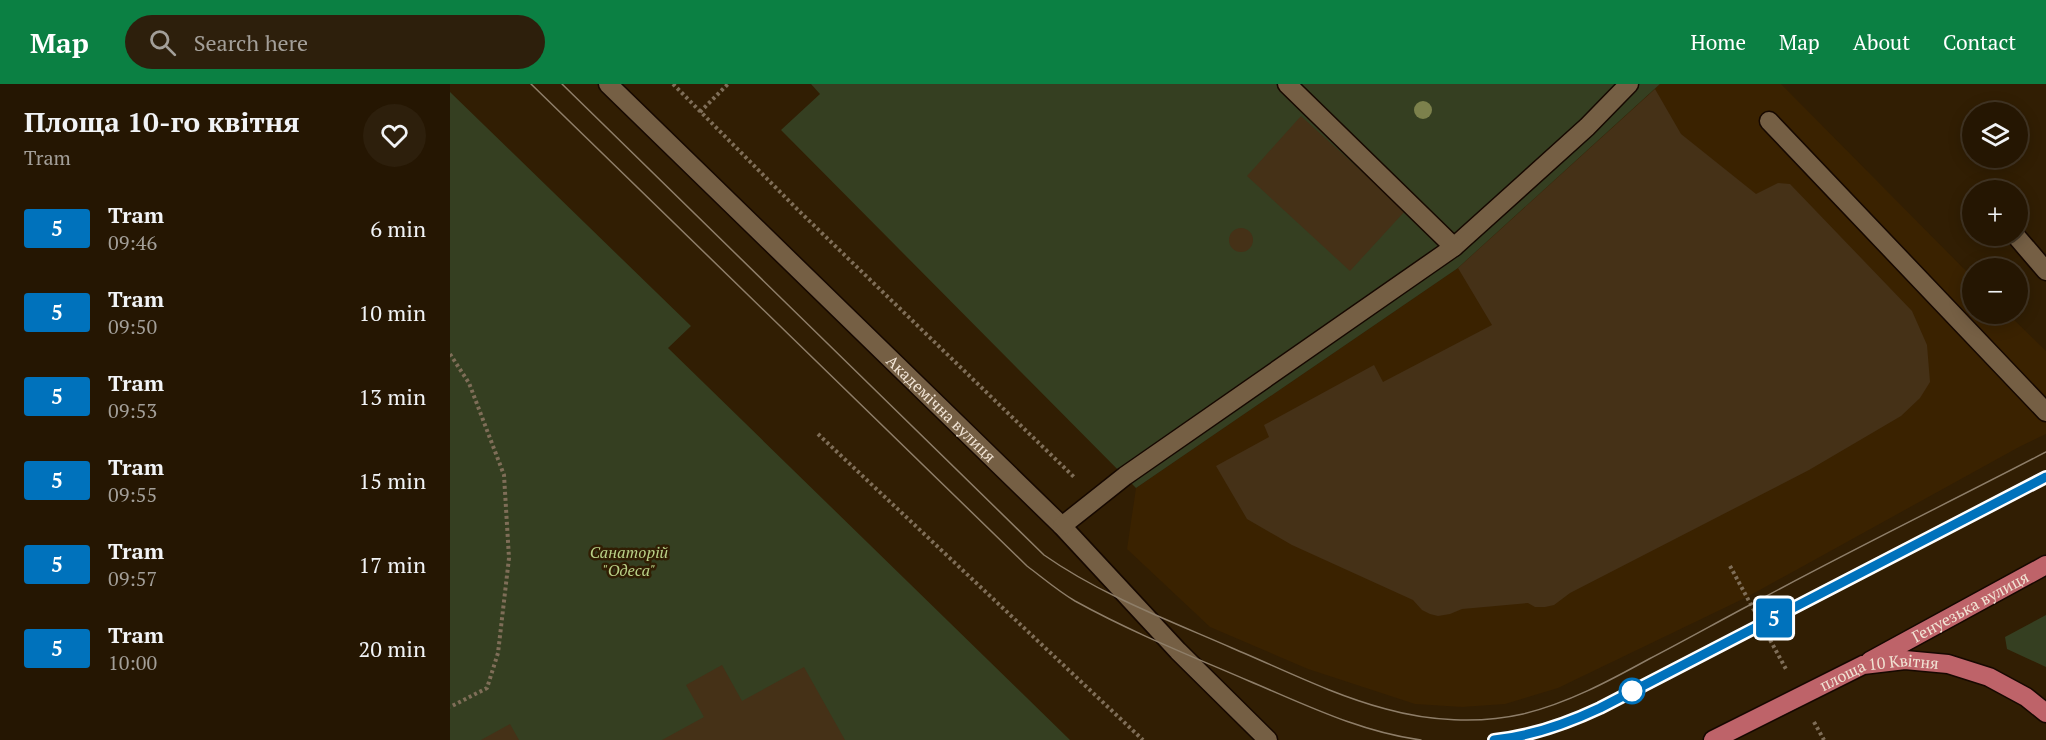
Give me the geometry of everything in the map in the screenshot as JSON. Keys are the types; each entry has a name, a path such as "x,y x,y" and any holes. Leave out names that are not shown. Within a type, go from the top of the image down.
{"main road":[{"name":"Генуезька вулиця","path":"1863,665 2046,565"},
{"name":"площа 10 Квітня","path":"1713,740 1863,665 1905,660 1948,664 1989,677 2026,697 2046,713"}],"street":[{"name":"Академічна вулиця","path":"608,84 1062,526 1178,651 1268,740"},
{"path":"1287,84 1454,246"},
{"path":"1062,526 1096,498 1454,246 1587,127 1629,84"},
{"path":"1769,121 2046,412"},
{"path":"2025,246 2046,271"}],"path":[{"path":"673,84 798,210 1096,498"},
{"path":"700,112 728,84"},
{"path":"450,354 469,383 504,475 509,558 498,653 487,687 450,707"},
{"path":"818,434 1143,740"},
{"path":"1730,566 1824,740"}],"shaded area":[{"path":"1660,84 1781,84 1962,267 1962,324 2018,324 2046,351 2046,434 1747,597 1558,688 1505,704 1462,707 1415,704 1308,669 1210,627 1127,549 1136,488 1458,268"}],"green space":[{"path":"811,84 1660,84 1458,268 1136,488 781,130 820,94"},
{"name":"Санаторій \"Одеса\"","path":"450,92 691,326 668,348 1070,740 450,740"},
{"path":"2046,615 2046,667 2007,649 2005,637"}],"building":[{"path":"1655,89 1681,134 1756,194 1778,183 1790,184 1912,311 1927,345 1930,382 1920,398 1901,416 1809,470 1570,593 1554,605 1545,607 1535,607 1528,603 1462,609 1438,616 1430,614 1422,610 1413,600 1292,545 1247,519 1216,466 1269,437 1264,425 1374,365 1383,382 1492,325 1458,268"},
{"path":"1301,116 1405,211 1350,271 1247,176"},
{"path":"1241,228 1249,232 1253,240 1249,248 1241,252 1233,248 1229,240 1233,232"},
{"path":"722,665 742,701 804,667 845,740 662,740 704,717 686,685"},
{"path":"510,724 519,740 481,740"}],"tram line":[{"path":"531,84 1027,566 1057,589 1075,601 1139,633 1312,708 1376,731 1421,740"},
{"path":"562,84 1044,555 1088,582 1135,606 1327,689 1402,713 1472,720 1523,714 1556,704 1588,691 1821,567 2046,452"},
{"path":"1494,740 1543,730 1589,714 2046,477"},
{"name":"5","path":"1494,740 1556,728 1600,708 2046,477"}]}
